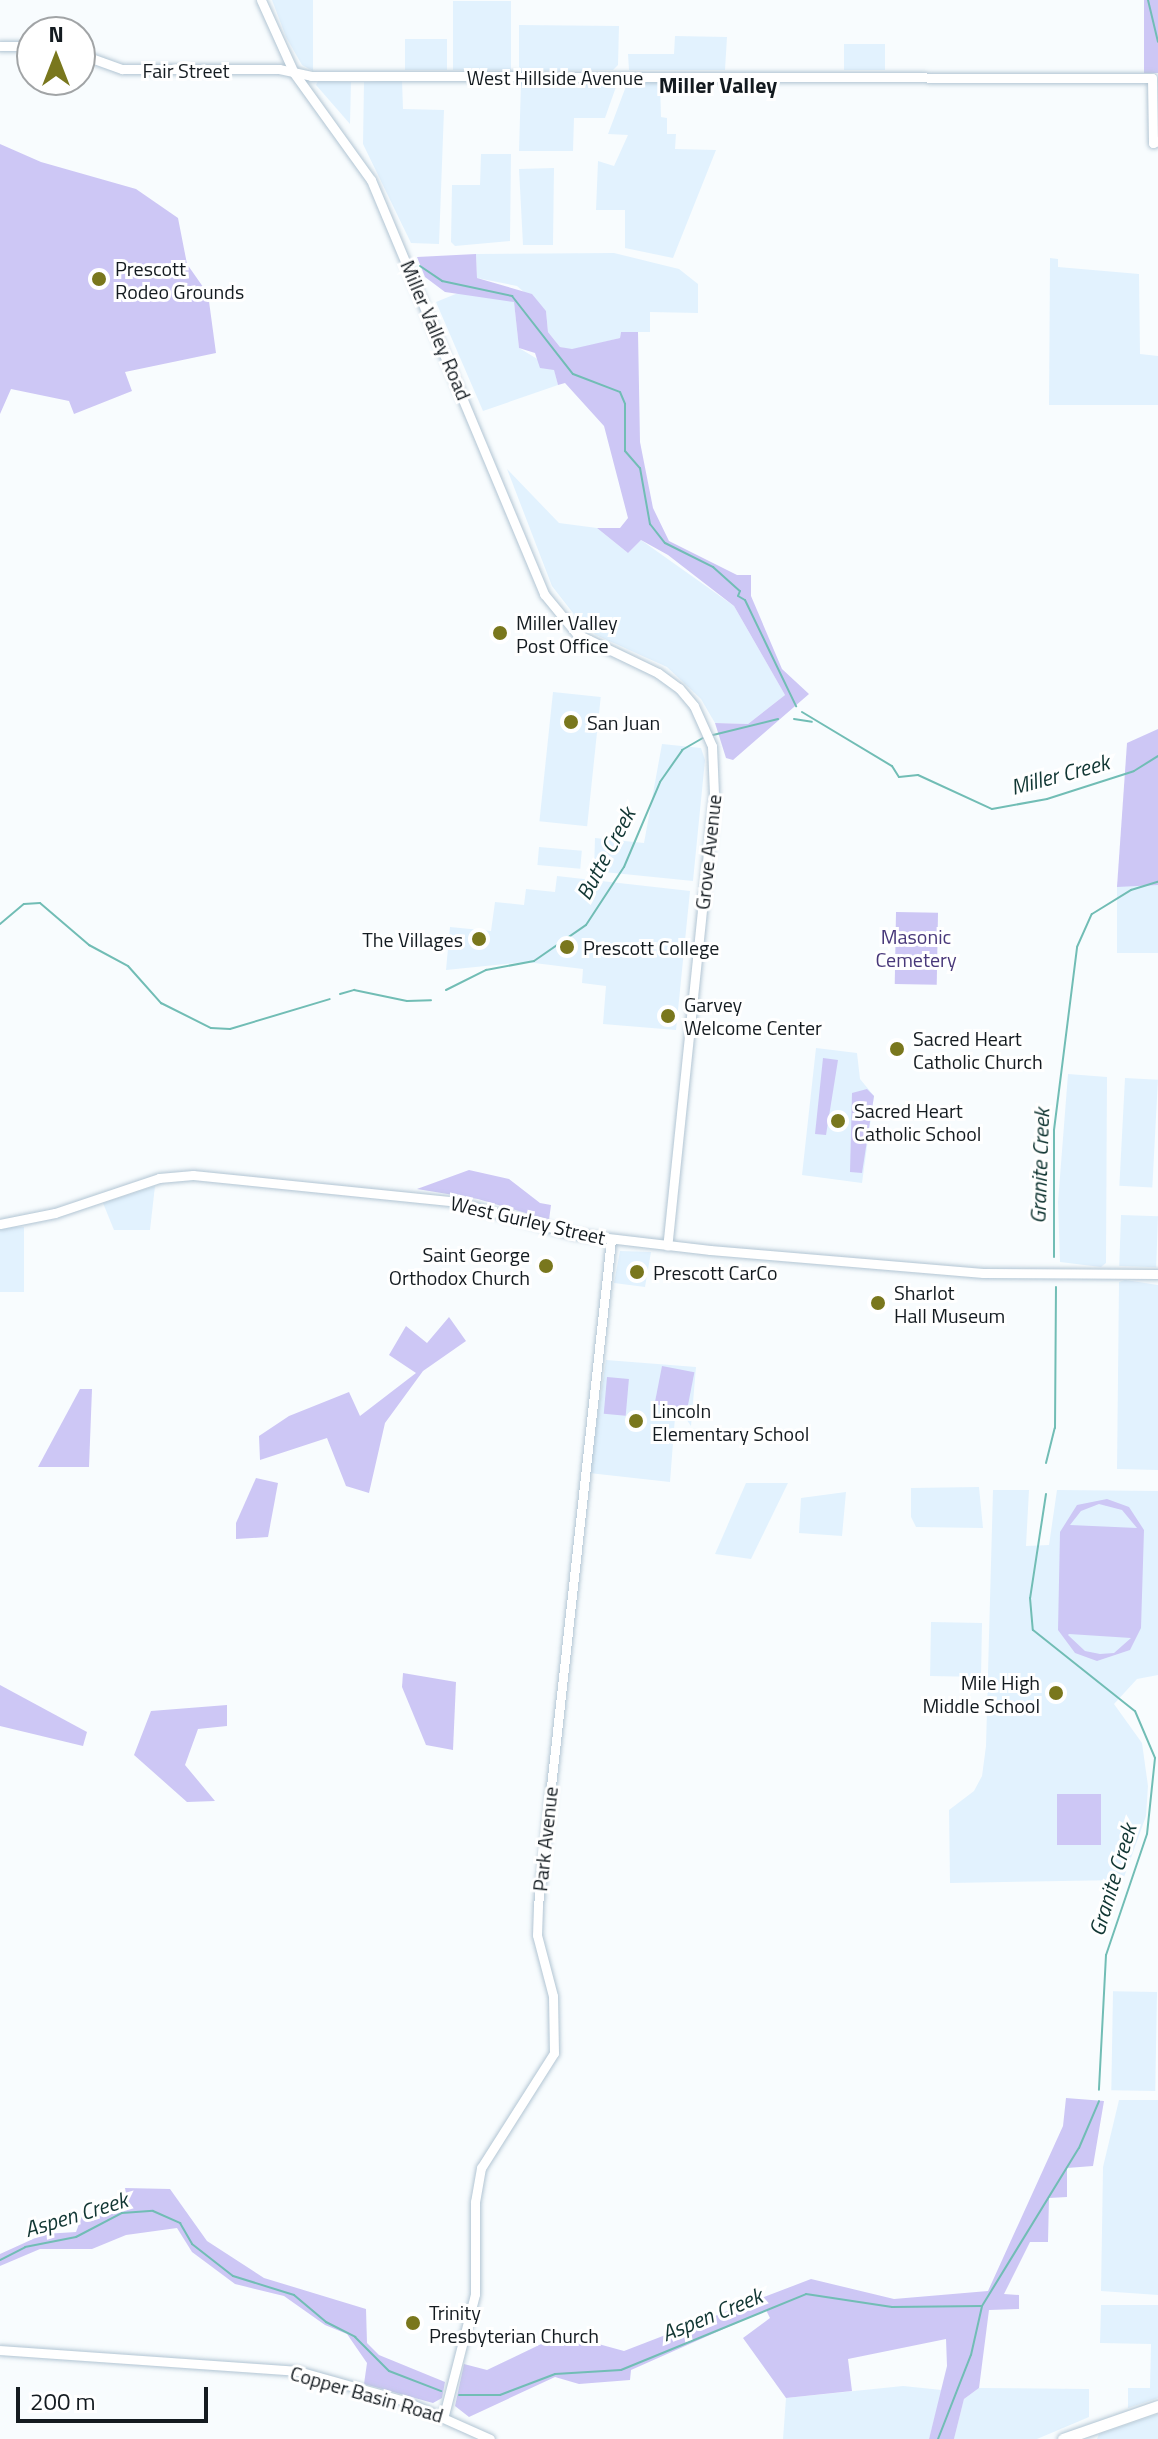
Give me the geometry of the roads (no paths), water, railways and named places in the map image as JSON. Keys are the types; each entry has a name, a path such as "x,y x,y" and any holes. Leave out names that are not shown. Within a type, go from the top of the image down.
{"main road":[{"path":"1063,2439 1158,2406"}],"street":[{"name":"Miller Valley Road","path":"261,0 294,73 371,180 544,594 577,634 611,654"},
{"name":"Fair Street","path":"96,60 122,69 294,73"},
{"name":"West Hillside Avenue","path":"294,73 1152,78 1156,142"},
{"name":"Grove Avenue","path":"611,654 658,673 679,688 706,728 712,746 714,794 667,1246"},
{"name":"West Gurley Street","path":"0,1224 55,1213 159,1178 193,1175 457,1202 561,1231 667,1246 926,1270 1158,1274"},
{"name":"Park Avenue","path":"444,2415 475,2294 475,2202 481,2168 554,2053 554,2005 537,1935 538,1905 611,1239"},
{"name":"Copper Basin Road","path":"0,2350 298,2371 444,2415 490,2439"}],"waterway":[{"path":"1148,0 1158,42"},
{"path":"420,266 442,281 512,296 573,374 620,392 625,404 625,451 640,468 650,524 665,543 713,567 740,591 738,596 745,600 796,706"},
{"name":"Miller Creek","path":"802,712 892,766 899,777 918,775 992,809 1047,799 1134,771 1158,756"},
{"name":"Butte Creek","path":"713,735 778,719"},
{"name":"Butte Creek","path":"794,719 812,722"},
{"name":"Butte Creek","path":"446,990 486,970 534,961 586,925 624,867 660,782 682,750 703,738"},
{"name":"Granite Creek","path":"1054,1257 1054,1130 1077,947 1092,914 1131,890 1158,882"},
{"name":"Butte Creek","path":"0,924 24,904 40,903 89,945 128,966 161,1003 211,1028 230,1029 330,999"},
{"name":"Butte Creek","path":"340,994 354,990 407,1001 431,1000"},
{"name":"Granite Creek","path":"1046,1463 1055,1428 1056,1287"},
{"name":"Granite Creek","path":"1046,1494 1030,1598 1033,1630 1135,1711 1155,1758 1147,1834 1106,1955 1099,2090"},
{"name":"Granite Creek","path":"938,2439 971,2355 982,2306 1079,2148 1099,2101"},
{"name":"Aspen Creek","path":"0,2260 25,2247 76,2237 122,2213 153,2211 180,2223 192,2244 233,2276 294,2295 326,2322 355,2337 389,2371 441,2391"},
{"name":"Aspen Creek","path":"459,2395 500,2395 555,2374 621,2370 806,2294 892,2307 982,2306"}],"place":[{"name":"Prescott Rodeo Grounds","path":"99,279"},
{"name":"Miller Valley Post Office","path":"500,633"},
{"name":"San Juan","path":"571,722"},
{"name":"The Villages","path":"479,939"},
{"name":"Prescott College","path":"567,947"},
{"name":"Garvey Welcome Center","path":"668,1016"},
{"name":"Sacred Heart Catholic Church","path":"897,1049"},
{"name":"Sacred Heart Catholic School","path":"838,1121"},
{"name":"Saint George Orthodox Church","path":"546,1266"},
{"name":"Prescott CarCo","path":"637,1272"},
{"name":"Sharlot Hall Museum","path":"878,1303"},
{"name":"Lincoln Elementary School","path":"636,1421"},
{"name":"Mile High Middle School","path":"1056,1693"},
{"name":"Trinity Presbyterian Church","path":"413,2323"}],"district":[{"name":"Miller Valley","path":"718,86"}],"park label":[{"name":"Masonic Cemetery","path":"916,948"}]}
